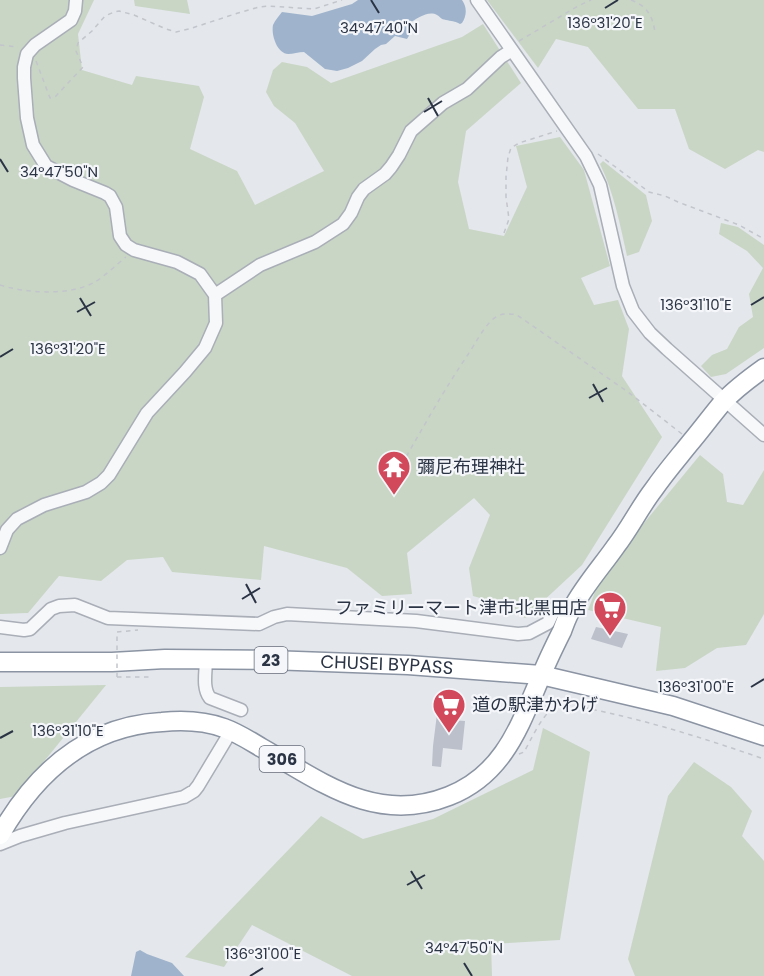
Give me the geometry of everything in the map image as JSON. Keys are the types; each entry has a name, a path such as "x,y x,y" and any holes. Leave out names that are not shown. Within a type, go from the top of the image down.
{"highway":[{"name":"306","path":"0,835 22,800 40,779 68,755 95,738 136,725 178,721 213,725 231,731 327,785 362,800 385,806 413,806 428,803 460,791 482,777 507,749 525,716 572,607 618,545 653,489 725,400 764,368"},
{"name":"CHUSEI BYPASS","path":"0,662 270,660 408,665 541,675 673,706 764,736"}],"street":[{"path":"0,548 7,530 17,519 44,505 86,492 109,475 147,412 205,348 216,323 215,295 200,274 177,262 134,250 122,241 116,207 110,196 46,166 33,146 27,118 24,78 27,54 30,49 71,20 76,0"},
{"path":"477,0 586,156 600,185 623,286 633,311 650,333 764,435"},
{"path":"215,295 260,265 315,242 343,224 364,189 391,167 411,131 443,103 467,89 511,48"},
{"path":"0,627 30,629 51,609 75,605 108,618 259,624 287,614 416,621 518,634 530,633 548,623 555,608 572,607"},
{"path":"206,659 208,696 241,710"},
{"path":"0,844 65,823 184,797 198,786 231,731"}],"path":[{"path":"0,45 30,49 50,98 55,97 83,67 76,51 78,44 105,16 114,12 134,15 176,32 259,7 314,9 342,0"},
{"path":"511,48 591,0"},
{"path":"631,0 641,4 650,13 655,33"},
{"path":"504,233 509,219 506,177 509,151 515,145 554,133 566,126"},
{"path":"586,156 595,152 649,192 739,225 764,239"},
{"path":"0,285 50,292 73,289 93,283 134,250"},
{"path":"393,480 433,409 492,320 509,313 517,315 627,392 692,442"},
{"path":"117,632 117,677 150,677"},
{"path":"507,749 518,754 524,752 549,710 559,705 576,706 618,715 701,738 764,759"}],"green space":[{"path":"0,0 94,0 78,34 82,70 132,85 136,76 199,86 204,97 190,149 237,171 255,205 324,171 295,123 274,106 266,92 273,70 282,62 307,67 331,83 462,37 483,24 521,83 466,131 458,182 469,229 504,236 527,187 516,146 560,137 584,170 610,266 581,278 594,305 618,300 629,329 622,376 662,437 582,565 525,618 498,603 473,596 469,568 490,515 474,498 407,553 412,594 382,596 347,568 264,546 261,580 172,572 163,557 127,560 101,581 59,576 28,613 0,614"},
{"path":"134,0 187,0 190,14 135,6"},
{"path":"487,0 764,0 764,152 758,150 725,169 689,149 675,109 638,109 588,47 556,39 538,68"},
{"path":"603,161 646,195 652,221 639,252 627,256 613,197 600,164"},
{"path":"721,223 738,227 764,245 764,348 726,374 711,377 701,366 712,355 727,349 739,327 753,317 749,294 763,268 747,251 719,234"},
{"path":"700,455 723,474 727,502 743,505 764,470 764,614 746,645 717,648 685,668 656,671 661,627 588,610 598,584 630,540"},
{"path":"106,685 16,796 0,799 0,687"},
{"path":"543,728 590,752 560,940 491,944 492,976 352,976 252,925 224,967 185,957 321,816 363,839 433,819 533,770"},
{"path":"694,762 731,787 752,811 742,836 764,861 764,976 635,976 628,959 668,796"}],"water":[{"path":"358,0 462,0 466,14 460,24 434,14 423,16 409,23 410,34 407,39 395,36 362,61 337,71 325,69 304,52 288,54 278,47 274,38 273,25 282,12 312,16 352,4"},
{"path":"140,950 172,963 184,976 131,976 136,952"}],"building":[{"name":"ファミリーマート津市北黒田店","path":"596,627 628,634 622,648 591,639"},
{"name":"道の駅津かわげ","path":"437,714 452,716 451,720 465,721 462,750 443,748 441,767 432,766"}],"place":[{"name":"彌尼布理神社","path":"394,496"},
{"name":"ファミリーマート津市北黒田店","path":"610,637"},
{"name":"道の駅津かわげ","path":"449,734"}]}
